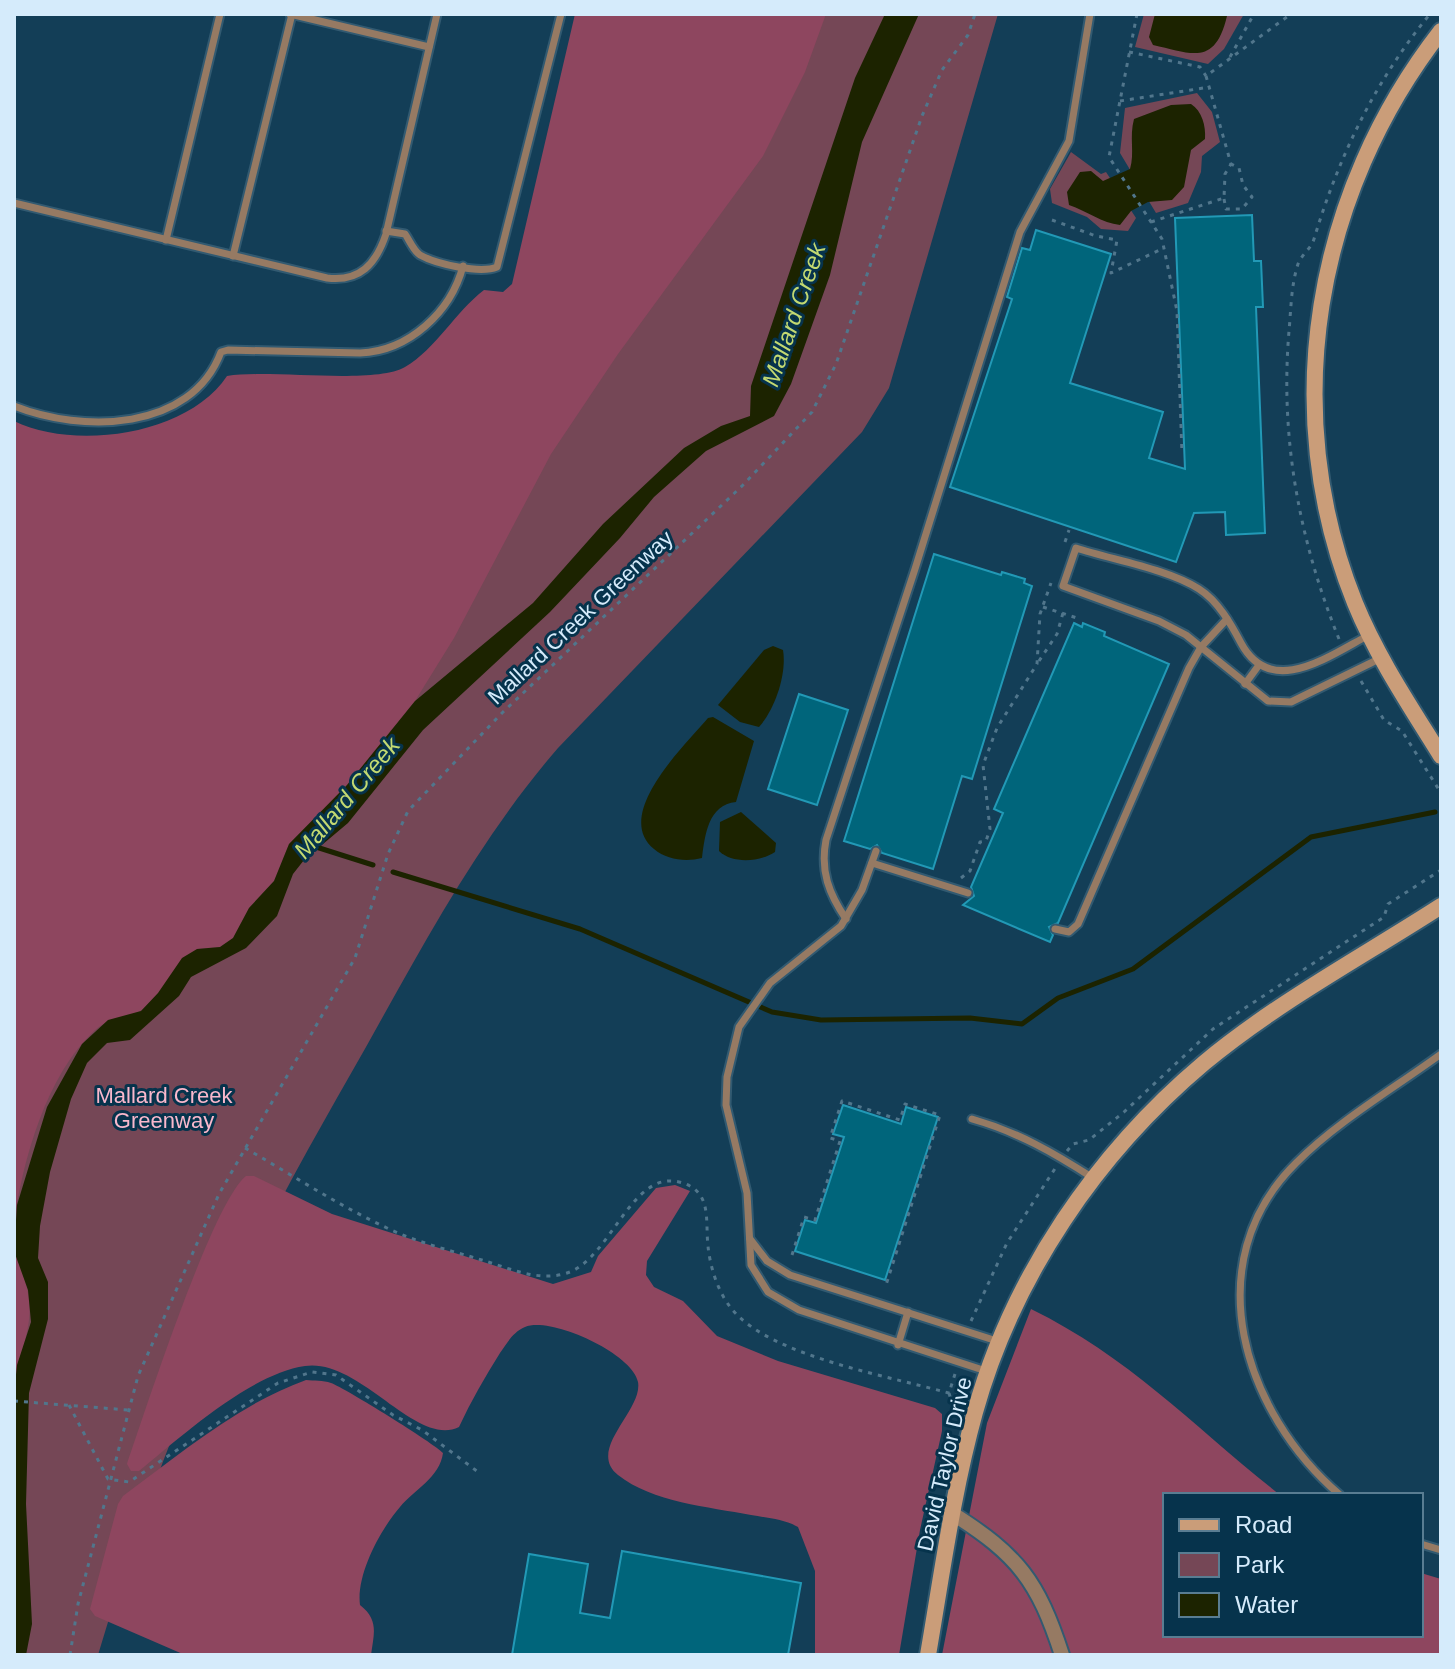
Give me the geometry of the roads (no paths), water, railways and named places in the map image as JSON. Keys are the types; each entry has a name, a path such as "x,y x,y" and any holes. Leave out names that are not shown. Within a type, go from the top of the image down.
{"street":[{"path":"1441,31 1395,96 1351,186 1335,233 1316,334 1314,419 1324,496 1337,555 1369,635 1441,756"},
{"name":"David Taylor Drive","path":"928,1655 971,1428 988,1372 1034,1270 1093,1178 1149,1114 1226,1046 1441,906"},
{"path":"953,1514 986,1535 1019,1564 1048,1614 1062,1655"}],"lane":[{"path":"166,240 220,14"},
{"path":"233,256 291,14 429,47"},
{"path":"14,203 327,278 350,278 372,264 386,231 437,14"},
{"path":"386,231 405,234 414,249 423,256 489,270 500,261 561,14"},
{"path":"846,919 827,883 823,867 826,840 1020,232 1069,141 1090,14"},
{"path":"14,406 75,423 125,421 199,389 213,374 223,351 360,353 382,349 403,341 434,319 453,292 463,266"},
{"path":"1369,635 1299,670 1284,672 1259,665 1244,648 1227,619 1199,589 1076,548 1063,586 1159,621 1201,647 1268,701 1291,702 1381,658"},
{"path":"1055,929 1069,932 1078,924 1201,647 1227,619"},
{"path":"1245,684 1259,665"},
{"path":"876,851 846,919 828,939 802,955 770,983 739,1027 727,1077 726,1105 747,1193 751,1265 762,1285 778,1301 898,1345 988,1372"},
{"path":"872,863 968,893"},
{"path":"1338,1493 1306,1462 1286,1434 1254,1375 1240,1312 1246,1253 1261,1213 1295,1164 1441,1054"},
{"path":"972,1119 1012,1131 1093,1178"},
{"path":"749,1237 767,1261 790,1275 1000,1342"},
{"path":"898,1345 908,1312"}],"water":[{"name":"Mallard Creek","path":"885,14 919,14 862,142 830,275 791,384 774,416 706,451 654,497 550,612 423,730 348,823 304,860 293,874 277,916 246,948 191,977 179,996 130,1040 107,1043 87,1063 71,1099 50,1172 40,1226 38,1258 48,1282 48,1319 29,1393 26,1504 32,1624 26,1655 14,1655 14,1394 17,1365 31,1322 28,1290 14,1251 17,1205 47,1107 82,1044 108,1020 141,1011 158,993 182,958 197,949 220,947 233,938 249,908 274,881 289,844 347,785 415,701 533,603 603,524 684,448 721,426 750,416 751,386 855,78"},
{"path":"1155,14 1227,16 1216,43 1209,50 1191,53 1153,45 1149,37"},
{"path":"1191,104 1202,119 1205,139 1191,150 1184,187 1172,200 1148,202 1131,211 1120,225 1069,205 1067,192 1080,172 1091,171 1103,181 1130,169 1134,119 1171,105"},
{"path":"773,646 783,650 784,659 775,701 759,727 740,722 718,705 764,650"},
{"path":"713,717 754,741 736,802 727,804 714,815 707,831 702,858 671,858 654,849 643,835 641,818 647,800 670,762 708,718"},
{"path":"741,812 776,843 775,852 762,858 738,860 719,851 720,822"}],"waterway":[{"path":"393,872 580,929 772,1012 821,1020 970,1018 1022,1024 1058,998 1133,969 1311,837 1435,812"},
{"name":"Mallard Creek","path":"313,846 373,865"}],"park label":[{"name":"Mallard Creek Greenway","path":"164,1108"}]}
